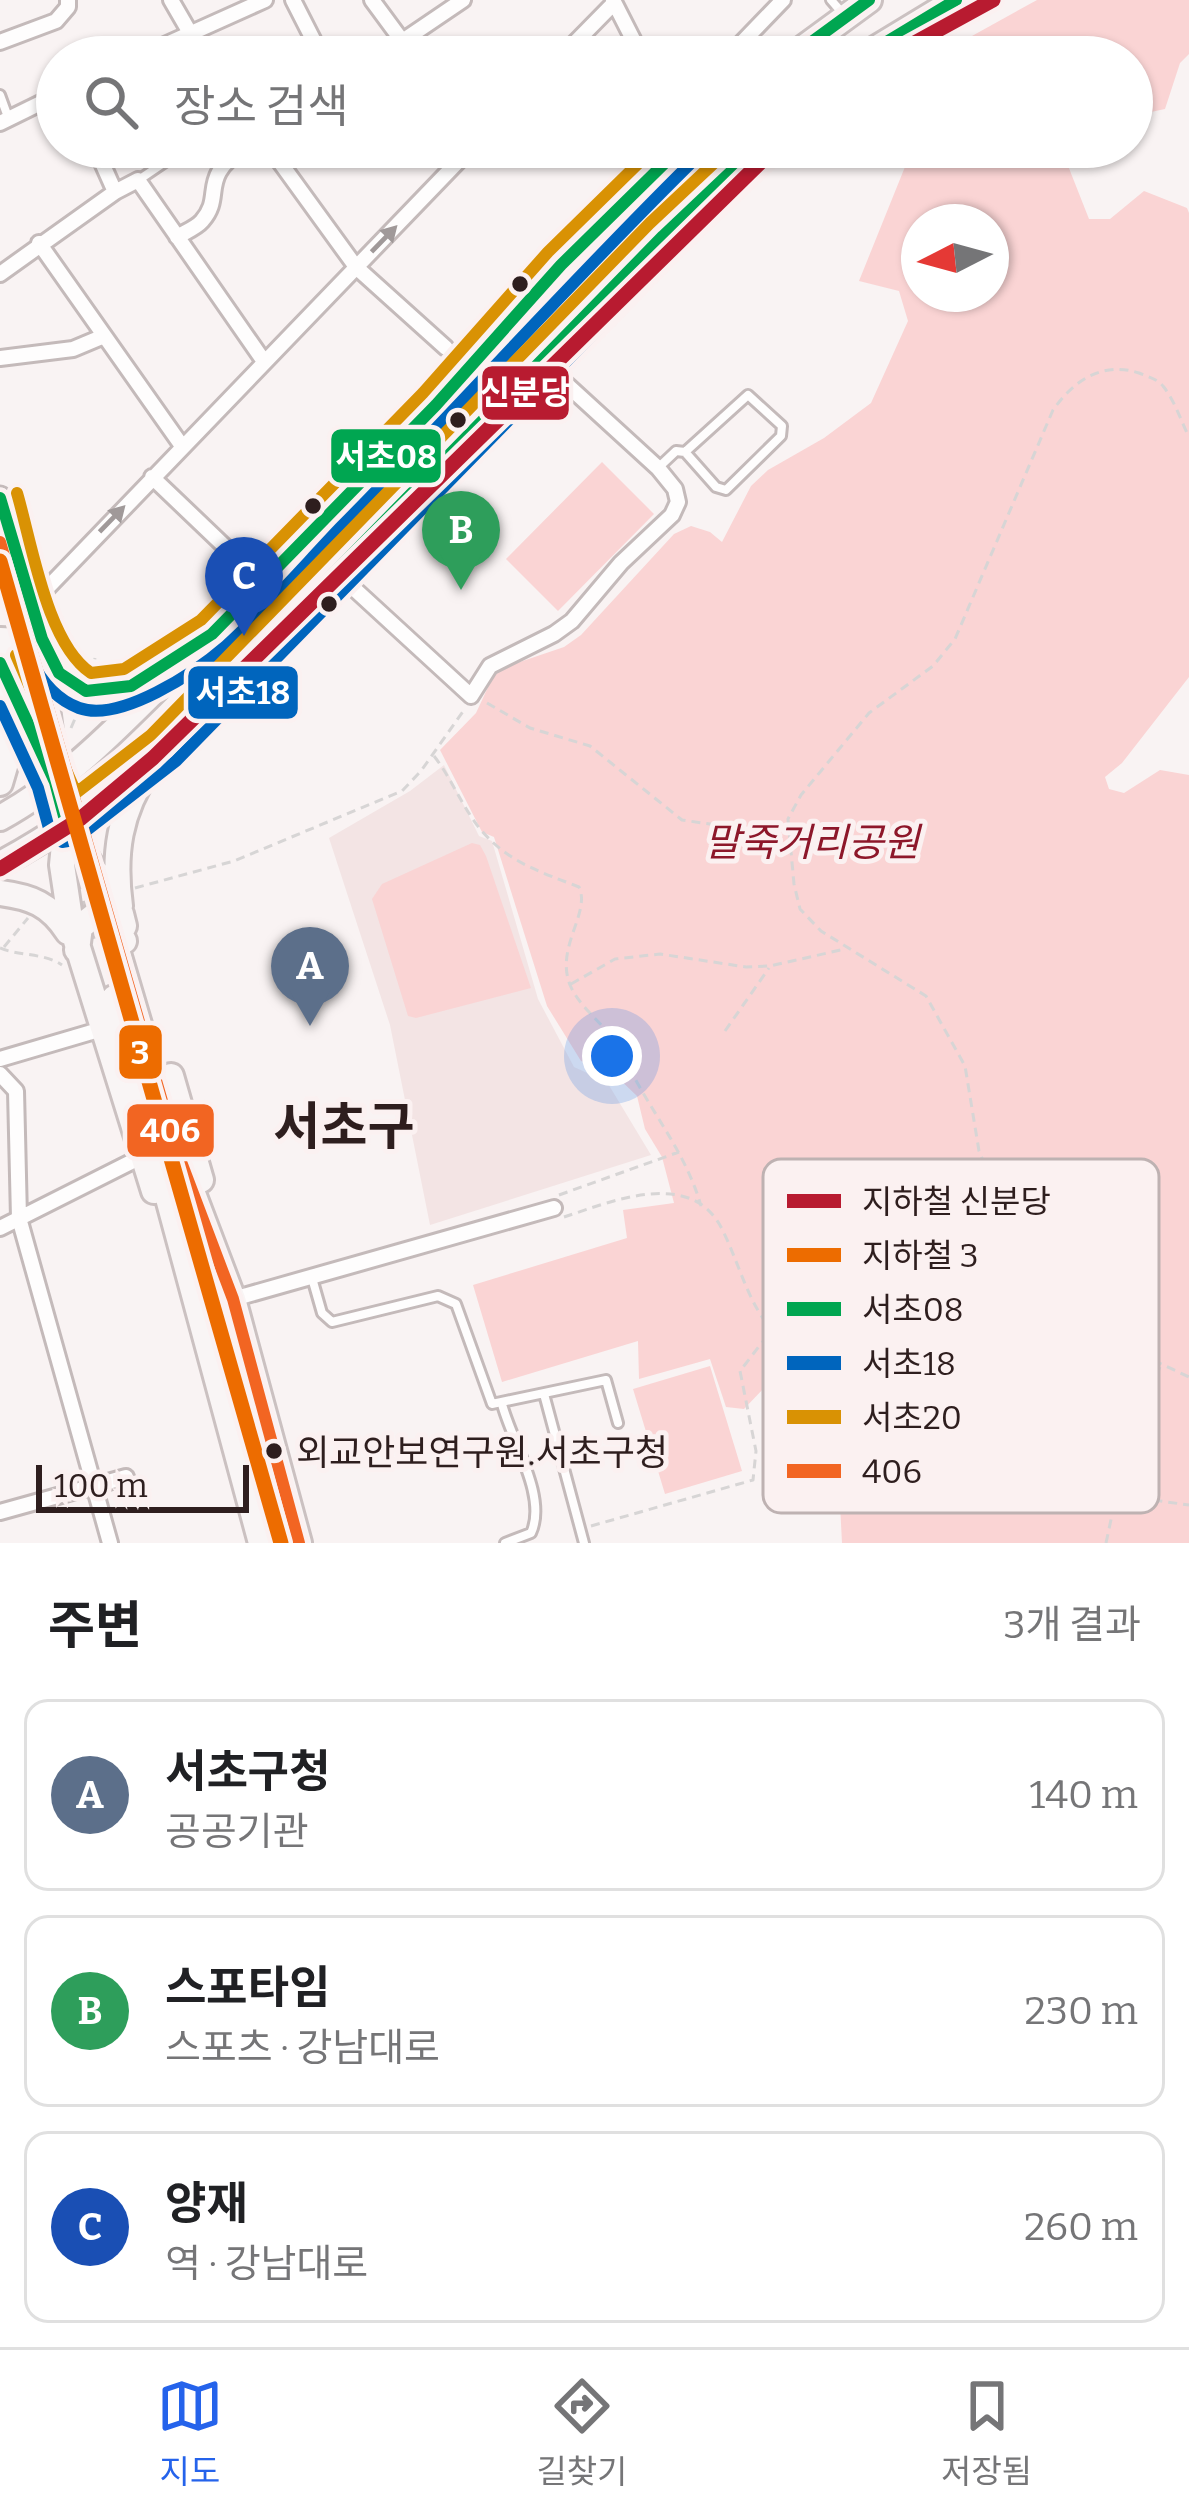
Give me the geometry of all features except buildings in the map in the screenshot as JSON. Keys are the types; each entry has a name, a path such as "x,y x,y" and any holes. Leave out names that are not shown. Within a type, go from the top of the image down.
{"main road":[{"path":"811,36 838,8 869,0"},
{"path":"897,36 956,0"},
{"path":"0,818 55,782 212,634 436,405 547,280 660,168"},
{"path":"0,864 66,824 163,748 663,236 736,168"},
{"path":"0,498 20,623"},
{"path":"0,542 50,721 55,782 66,824 175,1146 233,1299 298,1543"},
{"path":"0,599 59,673 86,691 131,686 212,634"},
{"path":"0,663 55,782"},
{"path":"0,674 7,691 11,735 0,783"},
{"path":"163,748 127,804 121,825 100,932 102,1029 141,1157 187,1276"},
{"path":"66,824 61,851 63,884 142,992"},
{"path":"0,892 44,904 60,920 100,932"},
{"path":"100,932 80,927 86,920 111,917 117,922 191,1138 221,1264"},
{"path":"100,932 261,1543"}],"street":[{"path":"0,42 56,21 68,0"},
{"path":"171,0 188,34"},
{"path":"184,36 265,0"},
{"path":"293,0 311,36"},
{"path":"372,0 397,36"},
{"path":"410,36 463,0"},
{"path":"748,36 783,0"},
{"path":"581,36 613,2 631,36"},
{"path":"4,121 36,105"},
{"path":"104,168 115,192"},
{"path":"177,237 207,214 218,168"},
{"path":"284,168 356,267 446,348"},
{"path":"20,623 263,360 452,168"},
{"path":"0,274 139,180 263,360"},
{"path":"39,244 182,446"},
{"path":"0,358 73,349 104,336"},
{"path":"337,574 471,696 490,666 572,621 672,515 678,502 675,489 658,468 542,361"},
{"path":"152,477 263,583"},
{"path":"0,1059 102,1029"},
{"path":"0,1074 16,1091 19,1218 110,1543"},
{"path":"0,1157 17,1158"},
{"path":"0,1228 141,1157"},
{"path":"233,1299 554,1208"},
{"path":"0,1512 126,1477"}],"lane":[{"path":"0,95 4,121"},
{"path":"139,180 156,168"},
{"path":"436,405 573,295 702,168"},
{"path":"231,680 364,506 491,374 663,236"},
{"path":"658,468 676,451 686,452 716,487 726,490 783,432 748,394 686,452"},
{"path":"312,1278 322,1313 332,1322 438,1296 451,1299 492,1404 606,1380 618,1424"},
{"path":"544,1394 584,1543"},
{"path":"502,1404 523,1461 535,1517 531,1533 505,1543"}],"path":[{"path":"982,1159 965,1066 926,996 820,931 800,909 788,820 801,794 869,713 933,666 955,639 1052,410 1067,389 1119,366 1151,377 1170,396 1189,437"},
{"path":"91,677 94,658"},
{"path":"33,913 1,948 18,956 54,960 234,861 402,790 433,755 471,696 530,728 590,746 682,820 765,832 789,828 794,884"},
{"path":"71,728 82,703"},
{"path":"433,755 479,828 499,847 542,876 579,887 581,908 566,959 570,984 616,1042 690,1169 701,1206"},
{"path":"570,984 615,959 660,954 746,968 847,948"},
{"path":"725,1031 770,966"},
{"path":"679,1152 559,1196 554,1208 563,1217 635,1193 691,1198 721,1226 750,1300 763,1318"},
{"path":"580,1529 753,1480 756,1455 740,1371 763,1344"},
{"path":"1159,1370 1161,1365 1189,1377"},
{"path":"1159,1501 1189,1505"},
{"path":"1106,1543 1112,1513"}],"shaded area":[{"path":"444,765 479,836 492,841 538,999 574,1067 607,1082 651,1155 430,1225 390,1025 329,838 410,791"}],"green space":[{"path":"1037,0 1189,0 1189,54 1180,63 1165,109 1153,112 1153,36 972,36"},
{"name":"말죽거리공원","path":"905,168 1069,168 1089,219 1110,219 1144,191 1187,208 1189,213 1189,677 1122,763 1105,777 1109,789 1124,793 1160,770 1189,775 1189,1543 842,1543 840,1513 1159,1513 1159,1159 763,1159 763,1389 744,1409 726,1407 710,1359 639,1379 638,1341 502,1382 473,1285 627,1238 623,1210 674,1203 662,1157 645,1129 637,1096 613,1073 581,1061 547,1006 494,837 482,832 440,750 476,713 496,670 564,647 581,635 674,534 691,526 722,542 751,486 768,470 824,438 871,403 908,321 905,312 1009,312 1009,204 901,204 901,298 899,291 859,281"},
{"path":"602,462 654,514 558,611 506,559"},
{"path":"472,843 480,845 486,856 531,988 416,1018 408,1016 372,899 382,884"},
{"path":"710,1366 742,1471 665,1494 633,1389"}],"tunnel":[{"path":"10,632 35,722"},
{"path":"62,756 83,832"},
{"path":"66,831 97,938"}],"metro line":[{"name":"신분당","path":"927,36 993,0"},
{"name":"신분당","path":"0,869 80,819 153,758 755,168"},
{"name":"3","path":"0,561 281,1543"}],"transit line":[{"name":"서초08","path":"820,36 869,0"},
{"name":"서초08","path":"897,36 956,0"},
{"name":"서초20","path":"17,493 43,591 63,640 91,673 124,669 201,620 423,393 548,252 634,168"},
{"name":"서초08","path":"0,498 42,639 59,673 86,691 131,686 212,634 436,405 561,265 660,168"},
{"name":"서초18","path":"0,561 24,645 60,698 96,711 136,702 177,681 213,657 255,618 686,168"},
{"name":"서초20","path":"16,655 76,793 151,735 709,168"},
{"name":"서초08","path":"0,663 55,782 66,824 163,748 735,168"},
{"name":"서초18","path":"0,706 38,788 50,832 62,842 74,840 176,761 761,168"},
{"name":"406","path":"0,542 175,1146 233,1299 299,1543"}],"place":[{"name":"스포타임","path":"461,590"},
{"name":"양재","path":"244,636"},
{"name":"서초구청","path":"310,1026"},
{"name":"외교안보연구원.서초구청","path":"274,1451"}],"district":[{"name":"서초구","path":"344,1126"}]}
